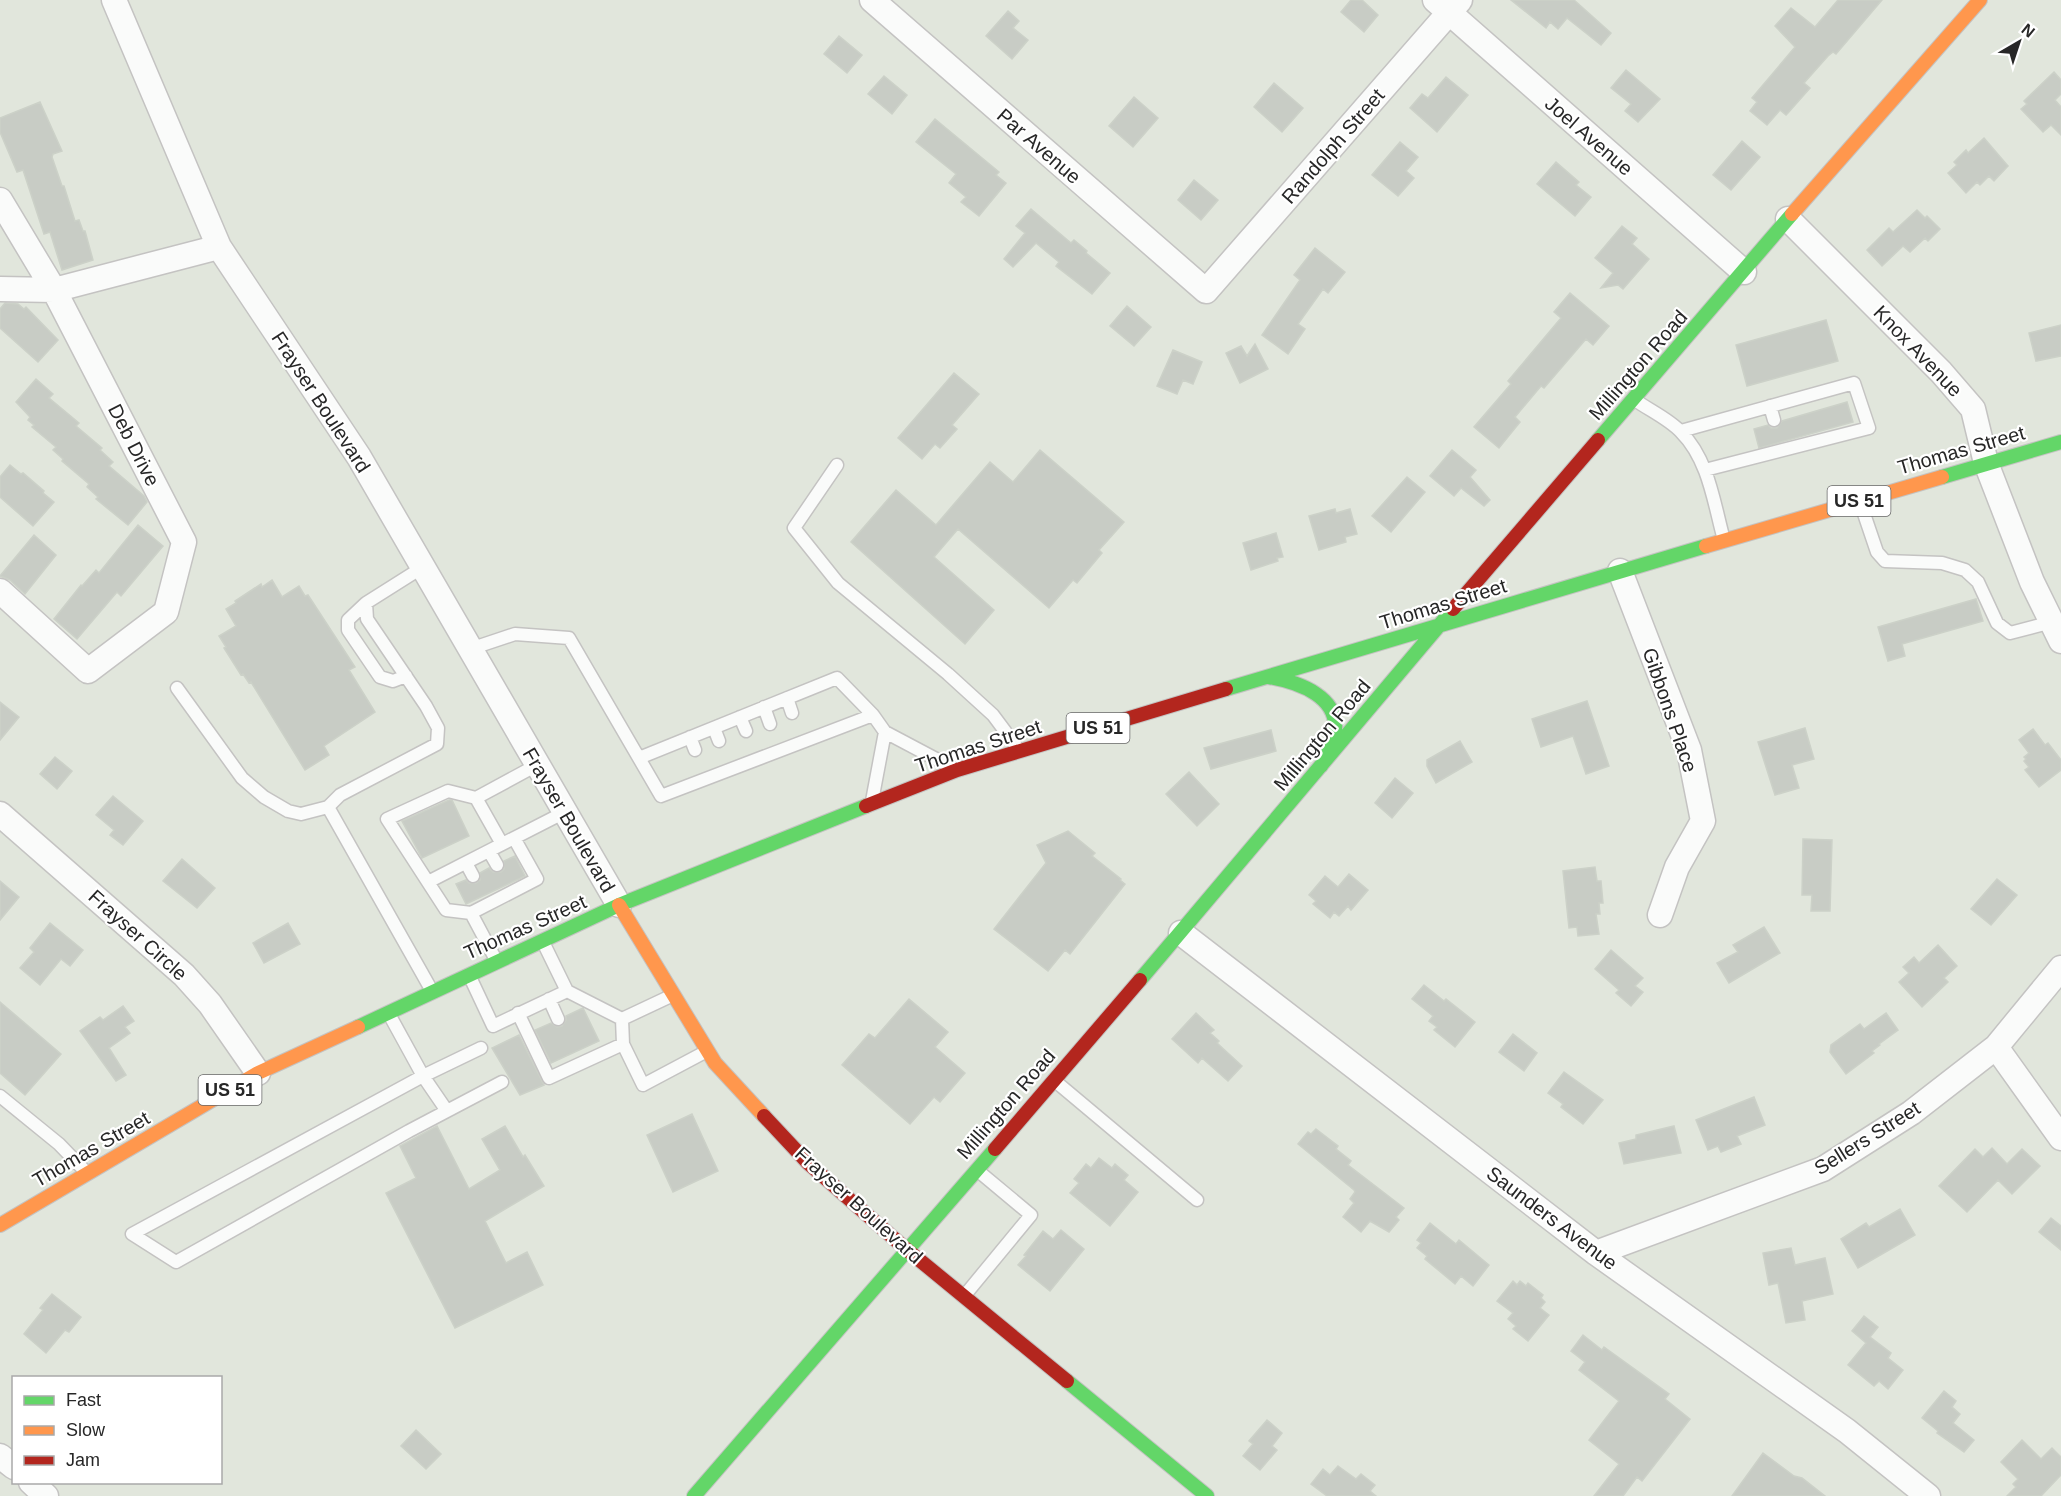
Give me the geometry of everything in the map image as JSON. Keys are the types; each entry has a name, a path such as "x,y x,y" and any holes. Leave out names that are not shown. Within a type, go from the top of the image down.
{"main road":[{"name":"Millington Road","path":"694,1496 1181,933 1439,625 1788,219 1980,0"},
{"name":"Thomas Street","path":"0,1225 258,1073 619,905 957,770 1724,540 2061,442"},
{"path":"1269,677 1288,679 1304,686 1320,695 1330,710 1335,722 1335,734 1321,766"},
{"name":"Frayser Boulevard","path":"619,905 715,1063 808,1163 906,1249 1207,1496"}],"street":[{"name":"Frayser Boulevard","path":"114,0 219,247 359,457 619,905"},
{"name":"Par Avenue","path":"872,0 1206,291"},
{"name":"Randolph Street","path":"1206,291 1448,4"},
{"name":"Joel Avenue","path":"1448,4 1744,272"},
{"name":"Deb Drive","path":"0,200 54,290 184,542 166,612 88,671 0,591"},
{"name":"Knox Avenue","path":"1788,219 1941,372 1973,409 1986,463 2032,582 2056,631"},
{"path":"0,289 54,290 219,247"},
{"name":"Gibbons Place","path":"1620,571 1689,750 1703,821 1677,867 1660,915"},
{"name":"Frayser Circle","path":"0,814 184,975 210,1004 258,1073"},
{"name":"Saunders Avenue","path":"1181,933 1596,1253 1847,1431 1928,1496"},
{"name":"Sellers Street","path":"1596,1253 1823,1169 1911,1113 1996,1047 2061,968"},
{"path":"1996,1047 2061,1138"},
{"path":"0,1455 12,1465"},
{"path":"33,1484 46,1496"}],"lane":[{"path":"1681,431 1854,383 1869,428 1833,432 1808,438 1705,470"},
{"path":"1821,392 1825,405"},
{"path":"1795,399 1799,412"},
{"path":"1634,400 1681,431 1697,454 1705,470 1724,540"},
{"path":"1770,406 1774,420"},
{"path":"837,465 794,528 838,583 948,674 993,715 1019,751"},
{"path":"1859,500 1877,552 1885,561 1942,563 1965,570 1978,582 1997,623 2010,633 2056,631"},
{"path":"406,676 393,681 380,677 348,630 348,620 366,603 423,567"},
{"path":"177,688 242,778 264,797 288,811 301,814 328,807 340,795 437,744 438,728 426,706 367,619 366,603"},
{"path":"470,649 515,634 569,638 661,796 705,775 801,737 873,716"},
{"path":"639,758 837,678 885,732 957,770"},
{"path":"787,698 792,713"},
{"path":"764,707 770,724"},
{"path":"740,717 746,731"},
{"path":"714,728 719,741"},
{"path":"871,804 885,732"},
{"path":"690,737 695,750"},
{"path":"514,838 537,879 509,888 485,900 471,913 446,910 387,819 448,791 476,798 537,765"},
{"path":"476,798 502,844"},
{"path":"328,807 432,992"},
{"path":"428,882 565,812"},
{"path":"489,851 497,865"},
{"path":"466,863 473,876"},
{"path":"471,913 497,962"},
{"path":"542,941 567,991 622,1019"},
{"path":"469,974 493,1026 567,991"},
{"path":"622,1019 674,994"},
{"path":"549,999 558,1019"},
{"path":"388,1013 423,1076 447,1111"},
{"path":"518,1014 549,1078 623,1044"},
{"path":"622,1019 623,1044 643,1085 708,1050"},
{"path":"481,1048 423,1076 132,1234 176,1262 502,1082"},
{"path":"574,1052 580,1064"},
{"path":"1054,1080 1197,1200"},
{"path":"0,1096 59,1144 88,1173"},
{"path":"964,1296 1032,1215 976,1169"}],"building":[{"path":"1351,0 1362,0 1378,15 1364,32 1341,12"},
{"path":"1511,0 1574,0 1611,33 1601,45 1567,18 1558,29 1550,22 1546,28"},
{"path":"1838,0 1882,0 1836,54 1833,52 1828,56 1804,83 1810,88 1788,113 1786,115 1780,110 1767,125 1750,111 1757,102 1752,98 1795,47 1775,26 1791,8 1815,27"},
{"path":"1008,11 1019,21 1013,28 1028,40 1012,59 986,36"},
{"path":"839,36 862,55 847,73 824,54"},
{"path":"1626,70 1660,99 1638,122 1625,111 1631,104 1611,88"},
{"path":"2054,72 2061,80 2061,94 2055,100 2061,107 2061,135 2051,125 2043,132 2021,109 2027,104 2024,101"},
{"path":"884,76 907,95 892,114 868,94"},
{"path":"1446,77 1468,95 1437,132 1410,108 1422,94 1428,98"},
{"path":"1274,83 1303,108 1282,132 1254,107"},
{"path":"1134,97 1158,118 1133,147 1109,126"},
{"path":"40,102 62,151 53,154 52,157 75,221 79,220 85,231 93,260 62,270 50,232 44,234 23,170 17,172 0,132 0,118"},
{"path":"935,119 999,172 996,175 1006,183 979,216 961,202 966,197 949,183 956,174 916,142"},
{"path":"1984,138 2008,166 1994,181 1989,176 1980,185 1977,182 1966,193 1948,173 1957,165 1954,162 1966,150 1968,153"},
{"path":"1742,141 1760,157 1731,190 1713,175"},
{"path":"1400,142 1418,157 1406,171 1414,178 1398,196 1372,175"},
{"path":"1556,162 1579,182 1576,185 1591,197 1575,216 1537,184"},
{"path":"1194,180 1218,200 1201,220 1178,200"},
{"path":"1031,209 1071,243 1074,240 1110,273 1092,294 1056,266 1059,262 1036,243 1013,267 1004,259 1025,233 1016,226"},
{"path":"1917,210 1940,229 1928,241 1925,238 1910,252 1903,246 1882,266 1867,250 1889,228 1893,232"},
{"path":"1622,226 1637,238 1632,244 1649,259 1623,289 1618,285 1601,288 1613,273 1595,258"},
{"path":"1315,248 1345,272 1328,293 1323,289 1298,324 1305,329 1288,354 1262,335 1300,280 1294,275"},
{"path":"1570,293 1609,326 1593,345 1586,339 1544,388 1541,386 1515,417 1520,422 1499,448 1474,427 1511,384 1508,381 1561,318 1554,312"},
{"path":"5,303 18,304 24,309 26,307 58,340 38,362 0,328 0,309"},
{"path":"1127,306 1151,327 1134,346 1110,326"},
{"path":"1826,320 1838,361 1747,386 1736,345"},
{"path":"2061,325 2061,356 2036,361 2029,333"},
{"path":"1255,344 1268,369 1240,383 1226,353 1241,346 1247,356"},
{"path":"1173,350 1202,362 1193,384 1183,380 1177,394 1157,386"},
{"path":"954,373 979,394 952,425 957,429 940,448 935,444 922,459 898,438"},
{"path":"36,379 53,394 49,398 79,423 76,426 102,448 100,450 113,462 109,466 144,496 147,502 128,525 96,499 98,497 87,487 89,484 62,461 63,459 53,450 56,447 32,427 34,425 28,420 30,417 16,402"},
{"path":"1847,402 1853,422 1759,448 1754,429 1768,425 1771,428 1777,428 1782,421"},
{"path":"1040,450 1124,522 1099,550 1102,553 1077,583 1073,580 1049,608 958,529 934,557 994,610 965,644 851,542 896,490 936,525 990,462 1013,482"},
{"path":"1452,450 1476,470 1470,477 1490,500 1484,506 1461,488 1454,496 1430,476"},
{"path":"10,465 21,474 23,473 54,502 33,526 0,497 0,477"},
{"path":"1407,477 1425,492 1391,532 1372,516"},
{"path":"1335,509 1336,513 1350,509 1357,534 1345,537 1346,542 1319,550 1309,516"},
{"path":"138,525 163,546 121,596 117,592 77,639 54,619 81,585 96,570 99,573"},
{"path":"1276,533 1283,557 1277,558 1278,561 1251,570 1243,543"},
{"path":"34,535 56,555 25,594 10,580 0,576"},
{"path":"272,580 282,597 299,586 305,596 308,595 355,667 349,670 375,712 324,746 329,755 305,770 251,682 249,683 243,674 241,675 219,636 236,626 226,609 261,584 262,587"},
{"path":"1976,599 1983,621 1902,644 1905,656 1888,661 1878,627"},
{"path":"1587,701 1609,766 1586,774 1573,736 1541,747 1532,719"},
{"path":"0,702 19,717 0,740"},
{"path":"1805,728 1814,759 1792,765 1799,788 1775,795 1758,742"},
{"path":"2033,729 2045,745 2048,743 2061,760 2061,770 2039,787 2025,770 2029,767 2024,757 2029,753 2019,740"},
{"path":"1271,730 1276,751 1211,769 1204,748"},
{"path":"1460,741 1472,762 1436,783 1427,766 1427,760"},
{"path":"55,757 72,771 57,789 40,774"},
{"path":"1189,772 1219,804 1197,826 1166,794"},
{"path":"1395,778 1413,793 1392,818 1375,803"},
{"path":"113,796 143,821 123,845 110,835 114,830 96,815"},
{"path":"452,800 469,836 422,858 402,821"},
{"path":"1068,831 1095,853 1092,856 1125,884 1070,954 1065,950 1048,971 994,929 1046,863 1037,845"},
{"path":"1803,839 1832,840 1830,911 1811,911 1812,895 1802,895"},
{"path":"515,856 525,876 466,904 456,884 466,880 469,883 476,883 480,880 480,873 489,868 493,872 501,872 504,869 504,861"},
{"path":"182,859 215,888 197,908 163,881"},
{"path":"1595,867 1597,881 1601,881 1603,903 1599,903 1600,914 1596,914 1599,934 1578,936 1577,927 1569,928 1563,871"},
{"path":"1349,874 1368,890 1351,910 1348,906 1339,916 1334,912 1330,918 1313,904 1316,901 1309,895 1325,876 1338,887"},
{"path":"1997,879 2017,895 1991,925 1971,909"},
{"path":"0,881 19,897 0,920"},
{"path":"50,923 83,950 70,966 61,959 40,985 20,968 34,952 30,948"},
{"path":"288,923 300,944 264,963 253,943"},
{"path":"1764,927 1780,953 1729,983 1717,963 1738,952 1733,945"},
{"path":"1938,945 1957,966 1944,978 1948,982 1922,1007 1899,982 1909,973 1903,967 1914,957 1919,963"},
{"path":"1611,950 1643,978 1635,986 1643,992 1631,1006 1616,993 1619,990 1595,969"},
{"path":"1424,985 1475,1022 1455,1047 1434,1030 1437,1027 1429,1021 1433,1016 1412,999"},
{"path":"909,999 948,1032 935,1047 965,1073 940,1102 934,1097 910,1124 842,1065 869,1034 875,1038"},
{"path":"0,1002 61,1054 25,1095 0,1073"},
{"path":"123,1006 134,1021 125,1027 130,1033 109,1048 126,1075 116,1081 80,1031 100,1017 103,1020"},
{"path":"583,1008 599,1041 551,1063 535,1030 551,1023 557,1027 562,1026 566,1016"},
{"path":"1196,1013 1214,1030 1210,1033 1219,1041 1217,1043 1242,1066 1228,1081 1202,1058 1198,1063 1172,1039"},
{"path":"1886,1013 1898,1030 1879,1044 1872,1051 1874,1053 1846,1074 1830,1052 1831,1045 1860,1024 1864,1029"},
{"path":"1513,1034 1537,1053 1524,1071 1499,1052"},
{"path":"519,1035 544,1085 520,1095 492,1048"},
{"path":"1564,1072 1603,1100 1583,1124 1561,1107 1563,1104 1548,1093"},
{"path":"1754,1097 1765,1125 1737,1136 1741,1144 1721,1152 1718,1146 1708,1150 1696,1120"},
{"path":"692,1114 718,1171 673,1192 647,1135"},
{"path":"437,1126 469,1189 500,1170 482,1139 505,1126 523,1157 525,1155 544,1186 485,1221 506,1263 527,1252 543,1285 455,1328 386,1193 416,1178 400,1146"},
{"path":"1674,1126 1681,1153 1624,1164 1619,1143 1636,1139 1636,1135"},
{"path":"1316,1129 1338,1146 1336,1149 1351,1161 1348,1165 1404,1208 1396,1217 1399,1220 1389,1232 1370,1221 1361,1232 1343,1217 1354,1203 1350,1199 1354,1190 1298,1144 1308,1132 1311,1134"},
{"path":"1992,1148 2007,1164 2022,1149 2040,1166 2012,1194 1998,1180 1967,1212 1939,1186 1975,1149 1983,1157"},
{"path":"1099,1158 1112,1168 1115,1164 1128,1175 1124,1180 1138,1192 1110,1226 1070,1193 1079,1183 1074,1179 1086,1164 1091,1168"},
{"path":"1900,1209 1915,1235 1858,1268 1841,1239 1866,1223 1869,1227"},
{"path":"2051,1218 2061,1226 2061,1250 2039,1232"},
{"path":"1430,1223 1456,1244 1459,1240 1489,1265 1473,1286 1461,1276 1455,1284 1425,1259 1427,1256 1417,1248 1421,1243 1417,1240"},
{"path":"1061,1230 1084,1249 1050,1291 1018,1265 1043,1231 1053,1239"},
{"path":"1791,1248 1795,1265 1825,1258 1833,1294 1802,1301 1805,1320 1786,1323 1778,1283 1769,1285 1763,1253"},
{"path":"1513,1281 1517,1285 1520,1281 1526,1286 1528,1283 1543,1295 1541,1298 1545,1302 1540,1308 1549,1315 1528,1341 1513,1329 1516,1326 1508,1319 1513,1313 1497,1301"},
{"path":"52,1294 81,1317 69,1332 65,1330 46,1353 24,1334 43,1310 40,1308"},
{"path":"1864,1316 1878,1327 1870,1337 1891,1353 1888,1358 1903,1370 1888,1389 1879,1381 1874,1386 1848,1365 1866,1343 1852,1331"},
{"path":"1583,1335 1602,1350 1604,1347 1669,1394 1665,1399 1690,1419 1642,1481 1637,1477 1623,1496 1594,1496 1619,1464 1589,1440 1619,1401 1579,1370 1585,1362 1571,1351"},
{"path":"1944,1391 1956,1401 1952,1407 1960,1414 1953,1423 1974,1440 1964,1452 1937,1433 1938,1431 1922,1418"},
{"path":"1267,1420 1282,1433 1272,1446 1277,1450 1260,1470 1243,1456 1253,1444 1249,1441"},
{"path":"416,1430 441,1454 426,1469 401,1446"},
{"path":"2022,1440 2041,1459 2052,1448 2061,1457 2061,1475 2041,1496 2007,1496 2016,1487 2013,1484 2018,1479 2001,1462"},
{"path":"1763,1453 1794,1476 1802,1478 1825,1496 1732,1496"},
{"path":"1338,1466 1356,1479 1361,1474 1375,1485 1370,1491 1376,1496 1327,1496 1311,1484 1323,1469 1330,1475"}],"traffic: fast":[{"path":"1598,440 1792,214"},
{"path":"1942,477 2061,442"},
{"path":"1226,689 1706,546"},
{"path":"1140,980 1453,609"},
{"path":"1269,677 1305,688 1316,694 1332,711 1335,722 1334,736 1321,766"},
{"path":"358,1027 619,905 866,806"},
{"path":"694,1496 995,1149"},
{"path":"1067,1381 1207,1496"}],"traffic: slow":[{"path":"1792,214 1980,0"},
{"path":"1706,546 1942,477"},
{"path":"619,905 715,1063 764,1116"},
{"path":"0,1225 258,1073 358,1027"}],"traffic: jam":[{"path":"1453,609 1598,440"},
{"path":"866,806 957,770 1226,689"},
{"path":"995,1149 1140,980"},
{"path":"764,1116 808,1163 906,1249 1067,1381"}]}
